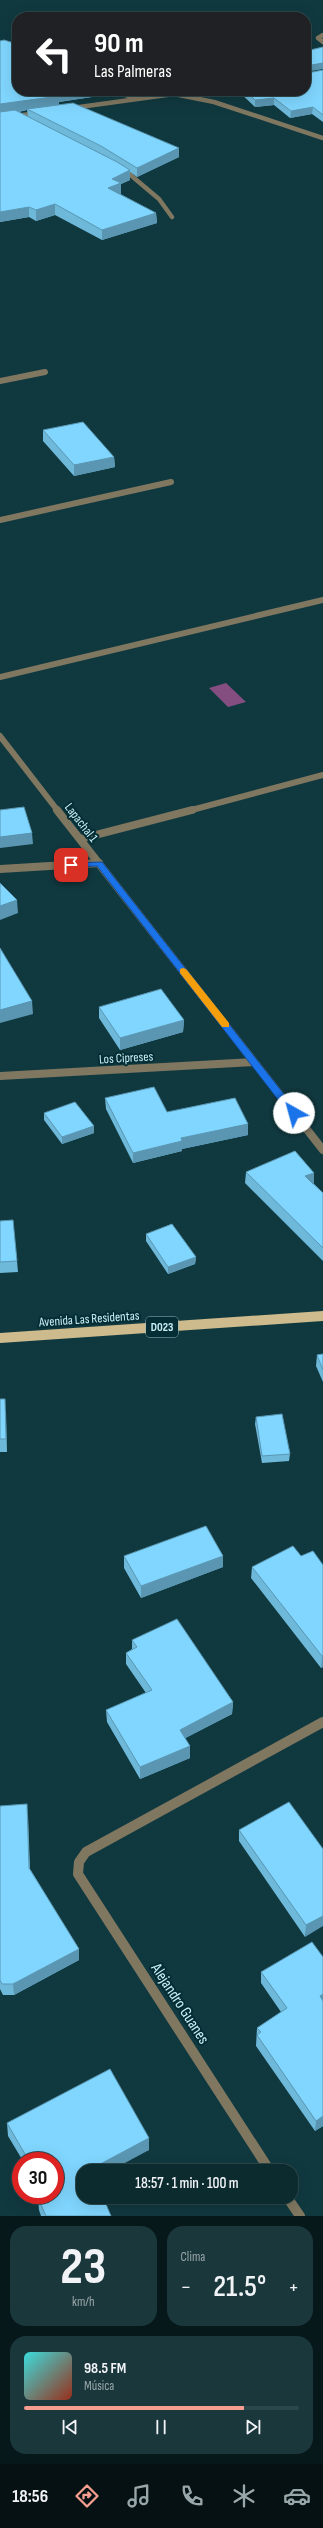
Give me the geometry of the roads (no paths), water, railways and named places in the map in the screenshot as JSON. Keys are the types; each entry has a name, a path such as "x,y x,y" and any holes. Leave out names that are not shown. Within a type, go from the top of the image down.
{"main road":[{"name":"Avenida Las Residentas","path":"0,1338 323,1316"}],"street":[{"path":"323,34 318,38 323,42"},
{"path":"127,96 134,99"},
{"path":"64,109 152,96"},
{"path":"189,96 214,102 323,138"},
{"path":"0,118 48,111"},
{"path":"17,116 22,121"},
{"path":"117,165 159,199 172,217"},
{"path":"0,381 45,372"},
{"path":"0,520 171,482"},
{"path":"0,677 323,600"},
{"name":"Lapachal 1","path":"0,736 323,1150"},
{"path":"80,839 323,775"},
{"path":"0,869 99,863"},
{"name":"Los Cipreses","path":"0,1076 254,1062"},
{"name":"Alejandro Guanes","path":"265,2164 78,1874 79,1862 86,1852 323,1722"},
{"path":"292,2204 300,2216"}]}
